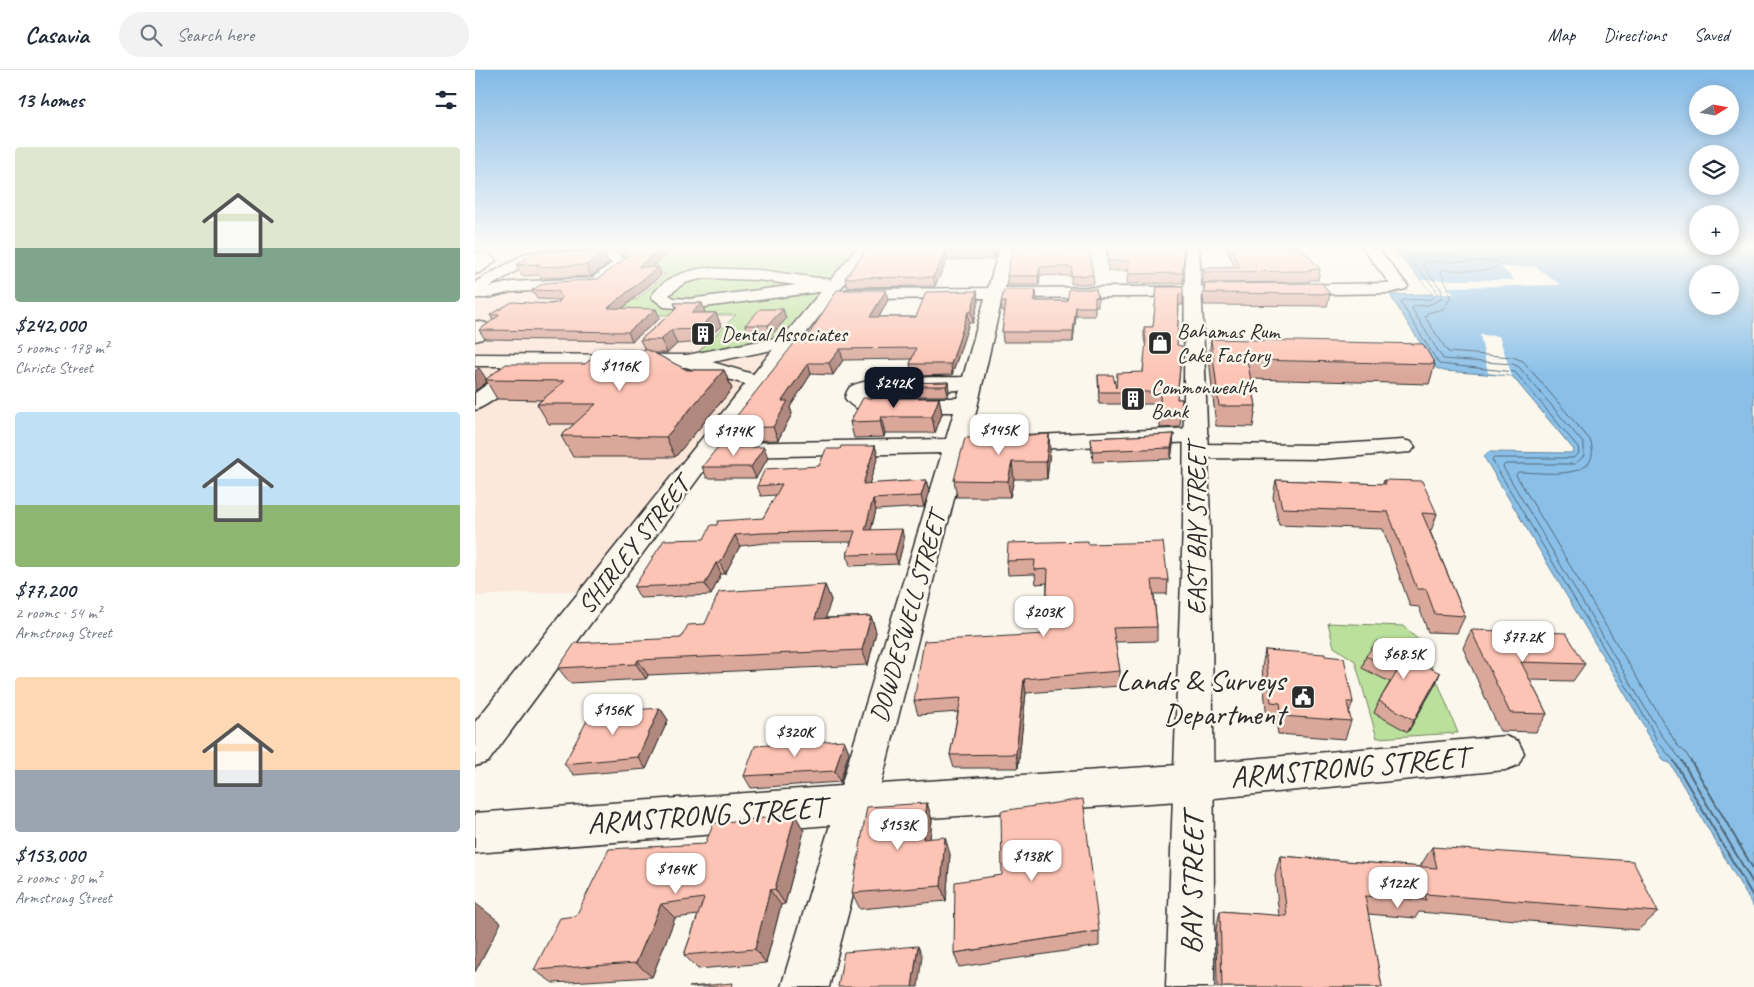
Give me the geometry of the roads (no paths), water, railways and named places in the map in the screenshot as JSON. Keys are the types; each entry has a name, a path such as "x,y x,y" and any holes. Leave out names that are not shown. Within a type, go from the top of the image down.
{"main road":[{"path":"477,290 477,293 499,290"},
{"path":"510,290 508,292 522,305"},
{"path":"665,290 659,297 669,302 689,304 826,295 1253,290"},
{"path":"808,290 826,295"},
{"name":"SHIRLEY STREET","path":"475,750 830,290"},
{"name":"DOWDESWELL STREET","path":"805,987 956,446 994,290"},
{"path":"1272,290 1284,290"},
{"name":"EAST BAY STREET","path":"1194,291 1197,616 1194,782"},
{"path":"713,302 826,295"},
{"path":"475,326 483,330 475,336"},
{"path":"479,362 517,360 687,361 790,341"},
{"path":"621,360 643,343"},
{"path":"475,403 508,378 511,374 511,366 517,360"},
{"path":"687,361 759,382"},
{"path":"706,450 1196,443 1322,452 1403,447"},
{"name":"ARMSTRONG STREET","path":"475,833 855,804 1194,782 1505,753"},
{"name":"BAY STREET","path":"1190,987 1194,782"}],"water":[{"path":"1429,290 1689,290 1689,315 1739,315 1739,290 1754,290 1754,908 1670,763 1664,761 1645,731 1646,729 1484,457 1488,452 1572,453 1574,450 1512,376 1444,371 1436,368 1390,295 1433,294"}],"place":[{"name":"Dental Associates","path":"703,334"},
{"name":"Bahamas Rum Cake Factory","path":"1160,343"},
{"name":"Commonwealth Bank","path":"1133,399"},
{"name":"Lands & Surveys Department","path":"1303,697"}]}
